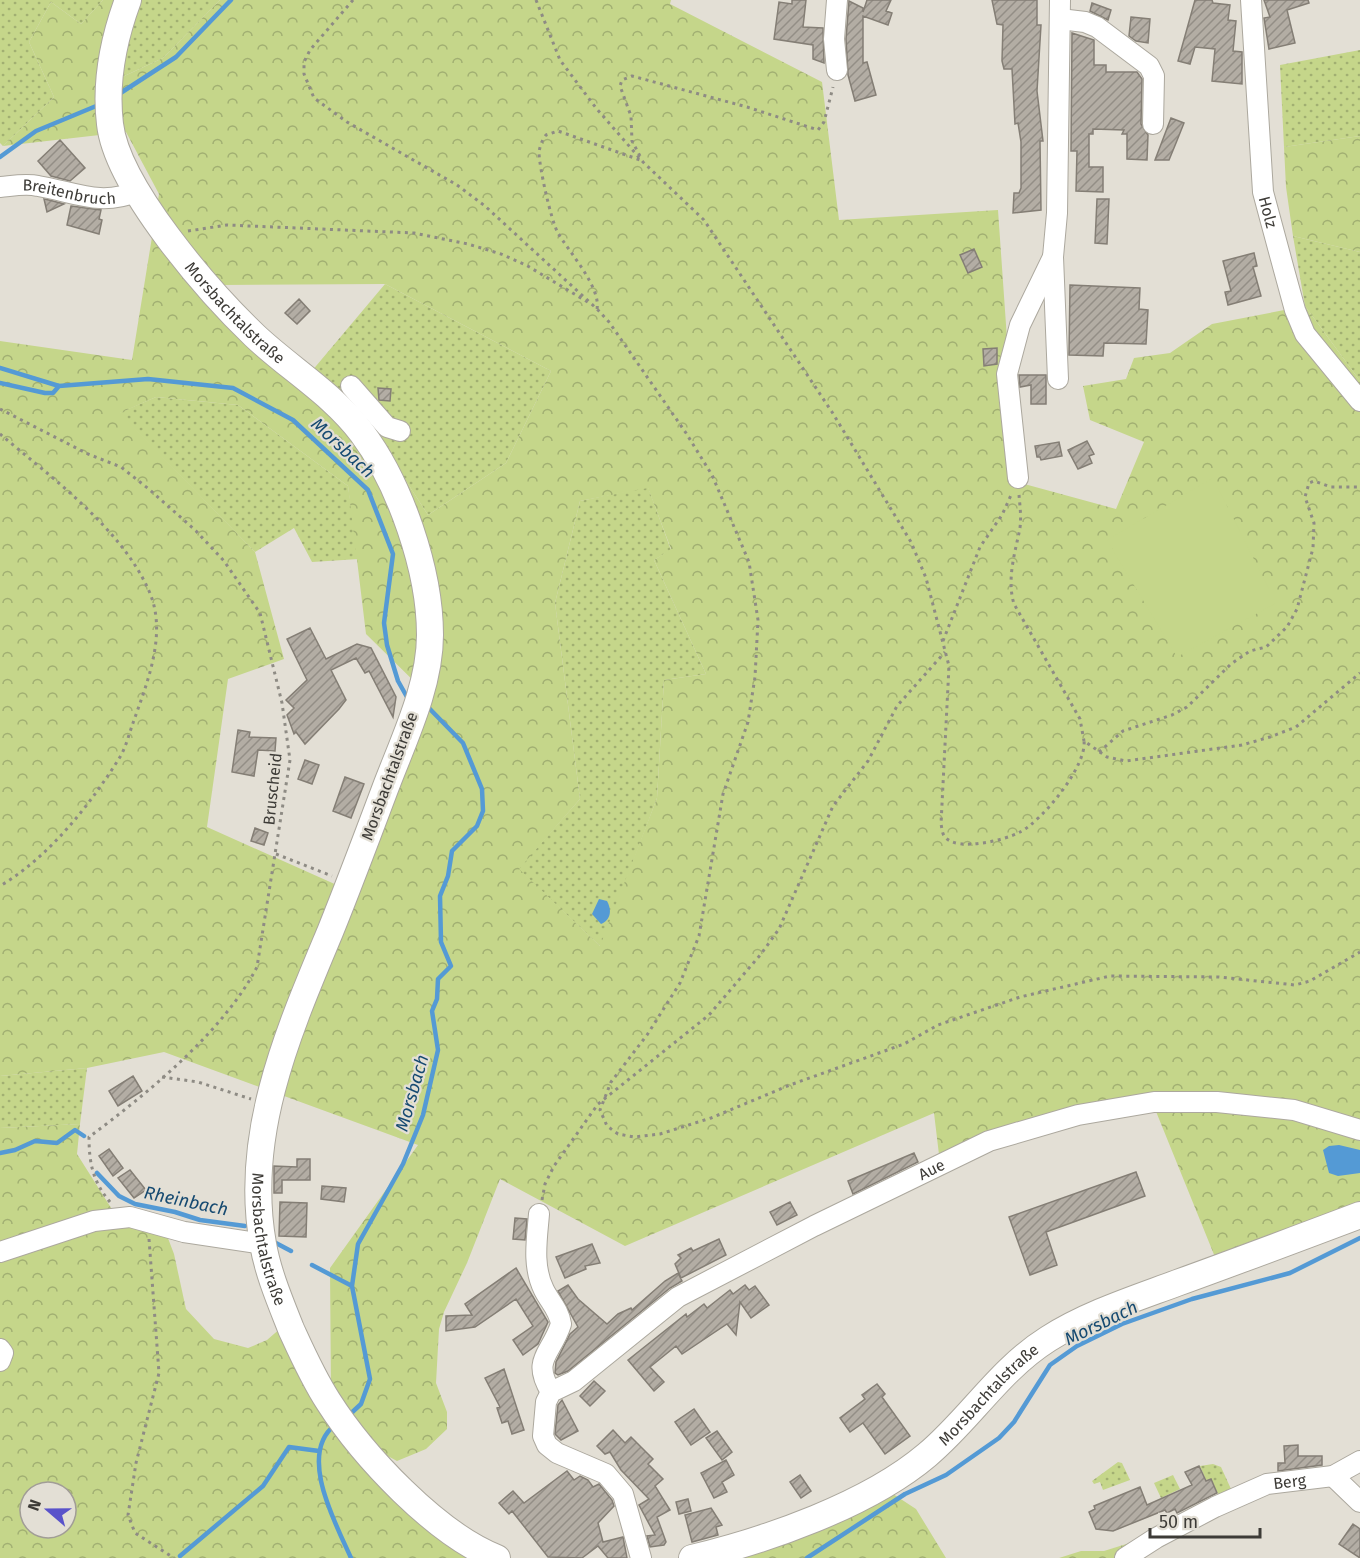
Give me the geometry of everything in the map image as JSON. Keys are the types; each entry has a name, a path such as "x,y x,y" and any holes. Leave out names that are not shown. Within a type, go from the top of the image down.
{"main road":[{"name":"Morsbachtalstraße","path":"128,0 119,28 109,89 109,121 117,152 138,191 190,264 256,338 348,389 360,431 381,462 408,526 420,566 430,632 429,656 417,701 350,883 294,1019 268,1106 258,1192 263,1244 273,1281 297,1341 341,1420 373,1459 450,1532 497,1558"},
{"name":"Morsbachtalstraße","path":"692,1558 796,1526 884,1484 927,1456 998,1379 1031,1351 1069,1327 1124,1303 1360,1215"}],"street":[{"path":"837,0 834,39 837,70"},
{"name":"Holz","path":"1251,0 1263,192 1286,280 1305,334 1360,401"},
{"path":"1058,379 1053,257 1057,213 1060,10 1091,24 1149,66 1154,76 1154,124"},
{"name":"Breitenbruch","path":"0,187 37,185 70,195 106,199 138,191"},
{"path":"1018,478 1007,374 1020,325 1053,257"},
{"path":"348,389 387,426 400,430"},
{"name":"Aue","path":"551,1392 574,1381 678,1297 699,1285 814,1226 1012,1132 1122,1107 1189,1101 1294,1110 1360,1130"},
{"path":"539,1214 537,1264 541,1283 557,1310 561,1324 541,1365 542,1377 551,1392 546,1402 543,1436 547,1445 557,1453 606,1474 623,1494 641,1558"},
{"path":"0,1252 94,1221 139,1220 184,1232 263,1244"},
{"path":"0,1349 3,1353 0,1361"},
{"name":"Berg","path":"1125,1558 1156,1538 1215,1507 1267,1484 1333,1476 1360,1461"},
{"path":"1333,1476 1360,1502"}],"path":[{"path":"354,0 309,50 304,62 306,81 314,98 338,116 467,192 563,275 597,309 686,433 712,475 750,562 758,620 755,677 748,722 723,795 699,936 687,969 664,1011 610,1082 602,1101 600,1110 604,1119 618,1134 634,1137 660,1134 711,1118 790,1085 904,1044 938,1025 1020,998 1119,976 1219,977 1294,985 1310,981 1360,952"},
{"path":"536,0 560,60 596,108 643,162 704,220 832,412 910,543 926,578 949,666 950,690 941,824 944,837 951,842 974,844 1005,839 1022,831 1040,815 1079,765 1084,753 1080,719 1014,604 1010,592 1014,549 1019,532 1018,478"},
{"path":"643,162 632,141 631,116 620,86 622,80 632,76 747,107 818,130 824,122 837,70"},
{"path":"597,309 599,301 552,219 540,163 540,147 546,135 558,131 643,162"},
{"path":"186,231 227,225 414,233 468,244 518,261 559,283 597,309"},
{"name":"Bruscheid","path":"0,409 88,454 121,467 196,531 224,561 260,613 282,703 290,760 257,967 246,987 222,1017 162,1077"},
{"path":"0,434 102,523 127,550 150,593 156,625 153,662 121,754 90,800 53,841 32,863 0,886"},
{"path":"942,643 980,547 1002,515 1018,478"},
{"path":"1099,752 1123,731 1172,715 1187,707 1231,664 1276,640 1294,616 1313,548 1314,523 1305,497 1308,483 1314,481 1330,487 1360,487"},
{"path":"539,1214 545,1184 554,1166 588,1116 602,1101 709,1015 761,954 778,929 832,806 868,761 886,732 888,720 903,699 945,652"},
{"path":"1084,741 1099,752 1116,760 1126,761 1242,745 1296,727 1360,673"},
{"path":"276,854 350,883"},
{"path":"174,1558 135,1533 128,1515 136,1463 159,1374 139,1220 111,1204 98,1188 89,1163 89,1137 162,1077 198,1082 230,1091 268,1106"}],"green space":[{"path":"0,0 103,0 81,24 51,2 29,42 54,97 3,146 0,143"},
{"path":"103,0 121,0 105,85 163,58 220,0 671,0 670,4 822,82 839,220 998,210 1017,482 1116,509 1144,442 1090,420 1083,386 1126,379 1134,358 1170,353 1212,324 1305,306 1360,381 1360,1209 1217,1262 1155,1109 1077,1113 940,1163 934,1113 625,1246 500,1179 439,1329 436,1383 447,1412 447,1429 426,1449 397,1461 384,1454 331,1393 330,1268 418,1145 164,1052 87,1068 0,1076 0,341 132,360 159,194 126,132 3,146 54,97 29,42 51,2 81,24","holes":["385,284 551,371 506,463 428,515 379,439 220,285","156,397 238,405 348,486 366,634 427,694 357,894 207,827 228,679 284,659 255,552 120,413","648,488 671,549 654,560 706,674 664,680 657,798 600,946 519,869 580,799 555,603 580,501"]},
{"path":"121,0 220,0 163,58 105,85"},
{"path":"1360,50 1360,136 1284,147 1280,65"},
{"path":"1360,136 1360,252 1293,236 1286,187 1284,147"},
{"path":"1293,236 1360,252 1360,381 1305,306"},
{"path":"385,284 551,371 506,463 428,515 379,439 311,372"},
{"path":"156,397 238,405 348,486 359,559 312,562 294,528 255,552 119,413"},
{"path":"1213,478 1276,603 1177,657 1107,540"},
{"path":"648,487 671,550 654,560 706,674 664,680 657,798 601,947 518,869 580,799 555,603 580,501"},
{"path":"87,1068 80,1124 0,1128 0,1076"},
{"path":"80,1124 77,1154 120,1222 166,1233 174,1254 186,1309 214,1339 248,1348 267,1340 282,1327 318,1400 484,1558 0,1558 0,1128"},
{"path":"1118,1462 1122,1463 1130,1480 1103,1490 1100,1482 1094,1484 1092,1481"},
{"path":"1213,1464 1221,1467 1231,1489 1219,1496 1211,1479 1206,1480 1200,1466"},
{"path":"1173,1475 1180,1489 1161,1498 1154,1483"},
{"path":"887,1490 916,1509 946,1558 696,1558"},
{"path":"1155,1535 1119,1558 1059,1558 1081,1551 1104,1551"}],"water":[{"path":"599,899 607,901 610,908 609,917 601,924 592,914"},
{"path":"1339,1145 1360,1150 1360,1173 1338,1176 1329,1173 1323,1150 1329,1146"}],"building":[{"path":"792,0 806,0 803,27 823,28 824,63 813,59 813,45 774,39 779,2 792,4"},
{"path":"867,0 891,0 886,11 892,13 888,25 863,16 863,63 867,62 876,95 855,101 848,75 846,39 849,1 863,8 863,12"},
{"path":"992,0 1037,0 1037,25 1041,25 1037,91 1043,141 1040,141 1041,210 1013,213 1014,193 1019,193 1021,188 1021,142 1018,123 1015,124 1012,69 1004,69 1002,61 1003,25 997,24"},
{"path":"1195,0 1212,0 1213,3 1230,5 1228,20 1236,21 1233,51 1242,52 1242,84 1212,81 1215,49 1195,47 1190,64 1178,61"},
{"path":"1264,0 1308,0 1309,3 1287,10 1295,43 1269,49 1264,18 1270,17"},
{"path":"1092,3 1111,10 1108,20 1090,11"},
{"path":"1131,17 1150,19 1148,43 1136,41 1129,36"},
{"path":"1072,33 1094,40 1094,65 1106,65 1106,72 1137,72 1142,79 1141,124 1148,135 1147,160 1127,159 1127,134 1122,134 1124,130 1093,129 1093,134 1089,134 1089,167 1103,167 1103,192 1076,191 1077,151 1071,151"},
{"path":"1171,118 1184,123 1169,160 1155,160"},
{"path":"60,140 85,168 70,181 51,176 38,161"},
{"path":"44,199 49,200 64,204 47,212"},
{"path":"1097,199 1109,199 1107,244 1095,243"},
{"path":"71,206 101,210 99,219 102,220 99,234 67,225"},
{"path":"974,249 982,267 968,273 960,255"},
{"path":"1254,253 1257,266 1253,267 1261,296 1228,305 1225,292 1231,291 1223,261"},
{"path":"1070,285 1140,288 1139,309 1148,310 1146,344 1104,343 1103,356 1069,355"},
{"path":"299,299 310,311 297,324 285,313"},
{"path":"997,348 997,364 984,366 983,349"},
{"path":"1019,375 1046,375 1046,404 1031,404 1031,385 1020,387"},
{"path":"378,388 391,389 390,401 379,400"},
{"path":"1087,441 1094,454 1089,456 1092,463 1078,469 1068,450"},
{"path":"1059,442 1062,456 1041,460 1037,457 1035,446"},
{"path":"310,628 326,659 357,644 371,648 396,697 393,717 369,671 365,673 356,658 331,670 346,700 339,709 305,744 296,732 294,734 287,715 294,708 286,700 307,680 287,639"},
{"path":"238,730 250,732 249,737 276,738 275,751 258,750 254,776 232,772"},
{"path":"305,760 319,765 312,784 298,779"},
{"path":"345,777 364,784 351,818 333,811"},
{"path":"255,828 268,833 264,845 251,841"},
{"path":"133,1076 142,1091 118,1106 109,1091"},
{"path":"109,1149 123,1168 113,1176 99,1156"},
{"path":"914,1153 918,1162 853,1194 848,1181"},
{"path":"297,1159 310,1159 310,1180 282,1180 282,1193 274,1193 274,1166 297,1167"},
{"path":"130,1170 146,1190 134,1198 118,1178"},
{"path":"1136,1172 1145,1196 1046,1232 1057,1265 1030,1275 1009,1217"},
{"path":"322,1186 346,1188 344,1202 321,1199"},
{"path":"280,1202 307,1203 306,1237 279,1236"},
{"path":"790,1202 797,1215 777,1225 770,1212"},
{"path":"515,1218 527,1219 525,1240 513,1239"},
{"path":"719,1239 726,1255 681,1278 675,1264 681,1258 678,1255"},
{"path":"592,1244 600,1263 585,1266 586,1269 565,1278 556,1257"},
{"path":"516,1268 548,1322 538,1344 523,1355 513,1340 533,1326 516,1299 475,1327 446,1331 446,1316 472,1315 465,1304"},
{"path":"678,1273 682,1281 670,1288 568,1371 558,1375 555,1373 556,1362 570,1334 578,1327 558,1291 568,1285 578,1299 607,1324 618,1314 631,1308 632,1310 665,1281"},
{"path":"745,1285 749,1290 755,1286 769,1305 751,1318 740,1302 736,1335 727,1324 682,1354 676,1346 650,1367 664,1382 654,1391 628,1360 686,1314 687,1317 704,1304 707,1308 730,1290 733,1294"},
{"path":"504,1369 524,1430 512,1434 508,1421 502,1423 497,1408 500,1407 485,1378"},
{"path":"594,1381 605,1391 590,1406 580,1396"},
{"path":"877,1384 885,1394 882,1397 910,1436 885,1454 863,1423 850,1432 840,1418 865,1399 862,1395"},
{"path":"562,1400 578,1431 561,1440 555,1434 558,1405"},
{"path":"694,1409 710,1432 691,1445 675,1422"},
{"path":"613,1430 625,1443 631,1437 653,1459 648,1464 663,1479 655,1486 670,1510 657,1517 666,1542 664,1545 650,1547 647,1536 655,1535 639,1505 649,1499 621,1470 610,1452 605,1454 597,1446"},
{"path":"717,1431 732,1452 722,1460 706,1438"},
{"path":"1298,1445 1298,1456 1322,1456 1322,1465 1278,1471 1278,1463 1285,1463 1284,1446"},
{"path":"726,1460 734,1475 722,1482 727,1492 714,1498 701,1473"},
{"path":"1199,1466 1206,1481 1211,1479 1217,1493 1177,1513 1175,1509 1167,1513 1165,1510 1113,1531 1096,1529 1089,1512 1095,1509 1094,1506 1140,1487 1147,1505 1192,1485 1185,1472"},
{"path":"567,1471 574,1480 580,1476 588,1480 593,1487 599,1484 612,1500 614,1506 598,1523 603,1542 623,1537 627,1558 608,1558 598,1546 582,1558 548,1557 512,1511 509,1514 499,1503 513,1491 524,1503"},
{"path":"800,1475 811,1491 801,1498 790,1482"},
{"path":"688,1499 691,1511 679,1514 676,1502"},
{"path":"711,1508 722,1525 716,1527 718,1535 692,1542 685,1515"},
{"path":"1353,1524 1360,1529 1360,1558 1339,1544"}],"waterway":[{"name":"Morsbach","path":"119,94 176,57 231,0"},
{"name":"Morsbach","path":"0,157 36,131 101,104"},
{"name":"Morsbach","path":"0,368 59,386 148,379 233,388 293,420 368,490 393,554 384,623 387,645 398,681 407,697 412,698"},
{"path":"0,383 45,393 53,393 59,386"},
{"name":"Morsbach","path":"347,1417 361,1404 370,1379 352,1286 358,1244 403,1164 423,1115 438,1050 432,1011 437,999 438,979 451,966 441,942 440,896 448,876 452,851 477,826 483,811 482,789 463,743 425,704"},
{"name":"Rheinbach","path":"0,1153 15,1150 35,1141 57,1143 75,1130 84,1136"},
{"name":"Rheinbach","path":"97,1173 119,1196 135,1204 200,1220 245,1226"},
{"name":"Morsbach","path":"807,1558 905,1494 946,1475 999,1438 1014,1422 1050,1365 1077,1346 1122,1324 1192,1299 1290,1273 1360,1238"},
{"name":"Rheinbach","path":"274,1242 291,1251"},
{"name":"Rheinbach","path":"312,1265 352,1286"},
{"name":"Morsbach","path":"335,1425 324,1438 319,1453 319,1471 329,1509 351,1558"},
{"path":"180,1556 263,1486 289,1447 319,1451"}]}
